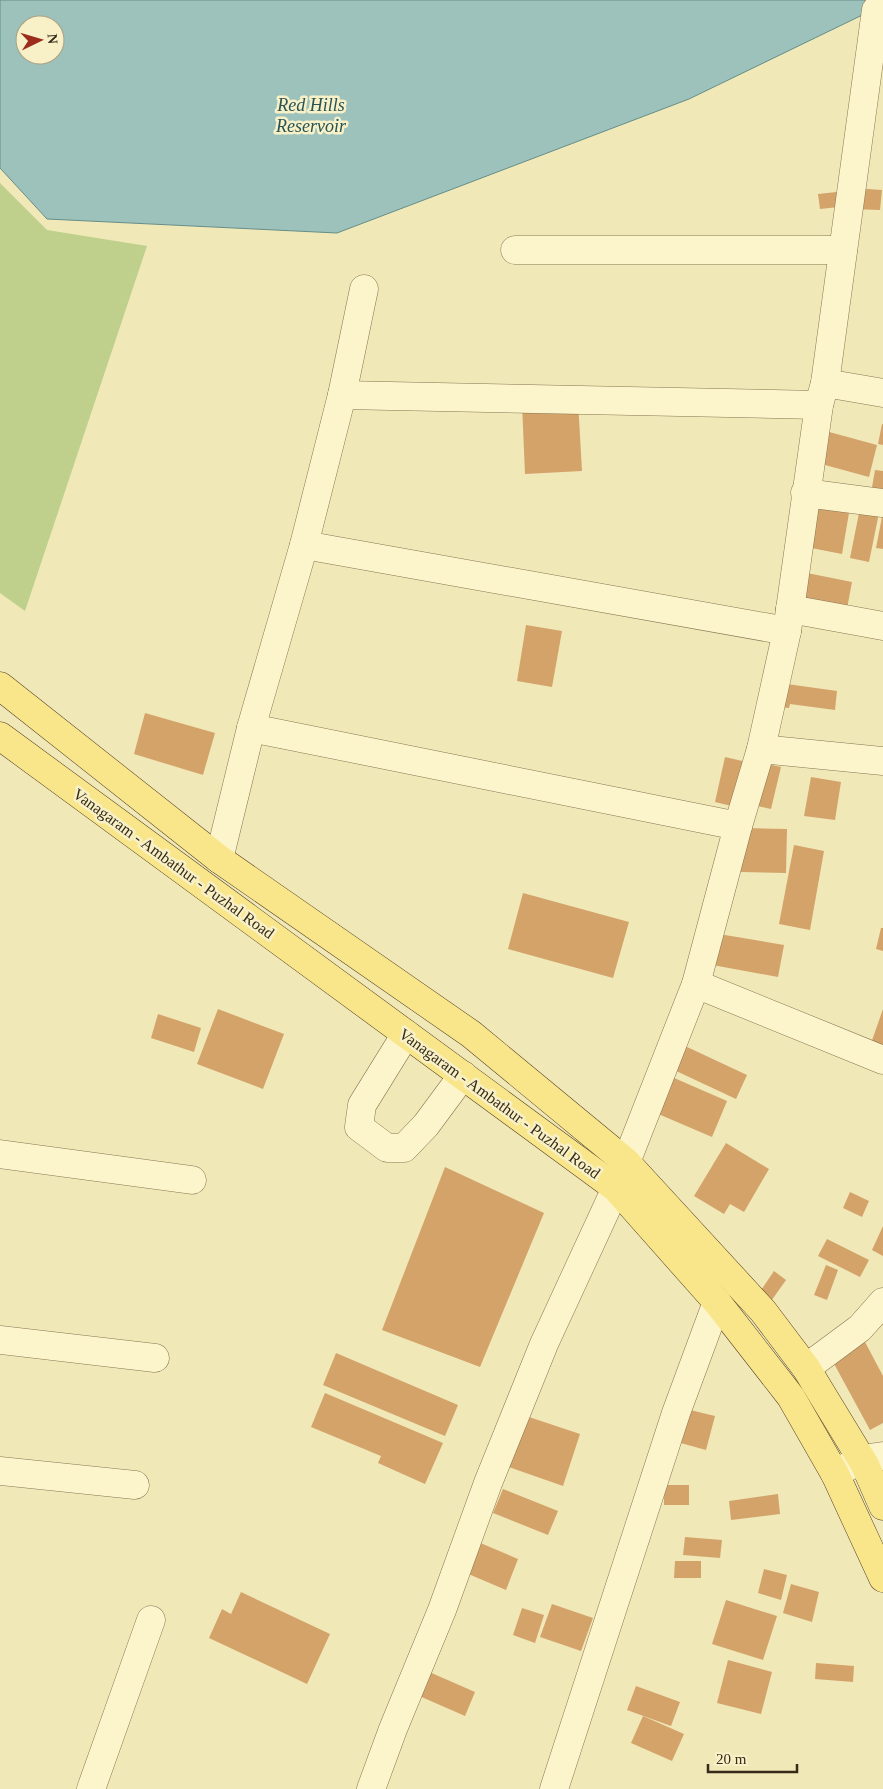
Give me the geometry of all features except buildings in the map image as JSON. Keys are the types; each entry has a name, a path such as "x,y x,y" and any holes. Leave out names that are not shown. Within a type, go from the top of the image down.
{"main road":[{"path":"0,686 219,859 471,1034 626,1162 763,1311 806,1368 872,1458 883,1506"},
{"name":"Vanagaram - Ambathur - Puzhal Road","path":"0,736 616,1188 717,1302 791,1397 835,1474 883,1578"},
{"path":"372,1008 390,977"}],"street":[{"path":"371,1789 393,1729 442,1610 488,1483 544,1344 616,1188 696,984 738,826 762,749 788,620 843,250 876,10"},
{"path":"515,250 843,250"},
{"path":"219,859 251,728 304,545 342,396 364,289"},
{"path":"342,396 883,393"},
{"path":"806,493 883,503"},
{"path":"304,545 788,620 883,626"},
{"path":"251,728 738,826"},
{"path":"762,749 883,761"},
{"path":"696,984 883,1060"},
{"path":"406,1034 362,1104 359,1127 387,1148 404,1148 426,1125 462,1075"},
{"path":"0,1154 192,1180"},
{"path":"554,1789 676,1413 717,1302"},
{"path":"806,1368 860,1328 883,1302"},
{"path":"0,1340 155,1358"},
{"path":"835,1474 872,1458"},
{"path":"0,1471 135,1485"},
{"path":"91,1789 151,1620"}],"green space":[{"path":"0,183 47,230 147,246 25,611 0,593"}],"water":[{"name":"Red Hills Reservoir","path":"0,0 883,0 883,5 689,99 337,233 47,219 0,168"}]}
